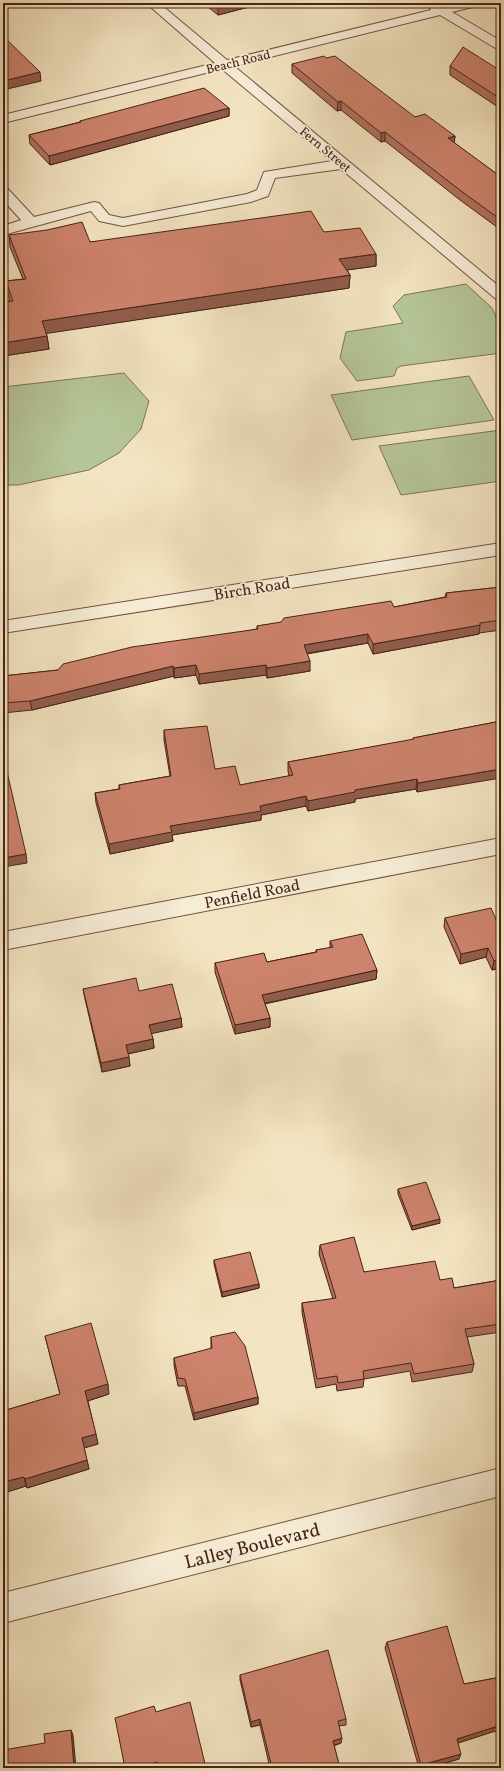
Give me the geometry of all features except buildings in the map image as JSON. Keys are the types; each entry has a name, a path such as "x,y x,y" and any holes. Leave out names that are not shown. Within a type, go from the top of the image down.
{"street":[{"name":"Fern Street","path":"152,3 501,296"},
{"path":"429,3 501,46"},
{"name":"Beach Road","path":"3,119 473,3"},
{"path":"3,231 31,222 94,206 104,218 123,222 251,198 263,193 269,175 343,164"},
{"path":"3,192 31,222"},
{"name":"Birch Road","path":"3,627 501,549"},
{"name":"Penfield Road","path":"3,941 501,846"},
{"name":"Lalley Boulevard","path":"3,1608 501,1482"}],"green space":[{"path":"466,284 492,308 501,328 501,353 401,366 397,368 394,376 357,381 340,358 346,332 403,323 393,306 404,295"},
{"path":"124,373 149,401 141,429 119,453 89,470 18,485 3,485 3,387"},
{"path":"469,376 494,420 352,440 331,395"},
{"path":"501,430 501,481 401,495 379,446"}]}
